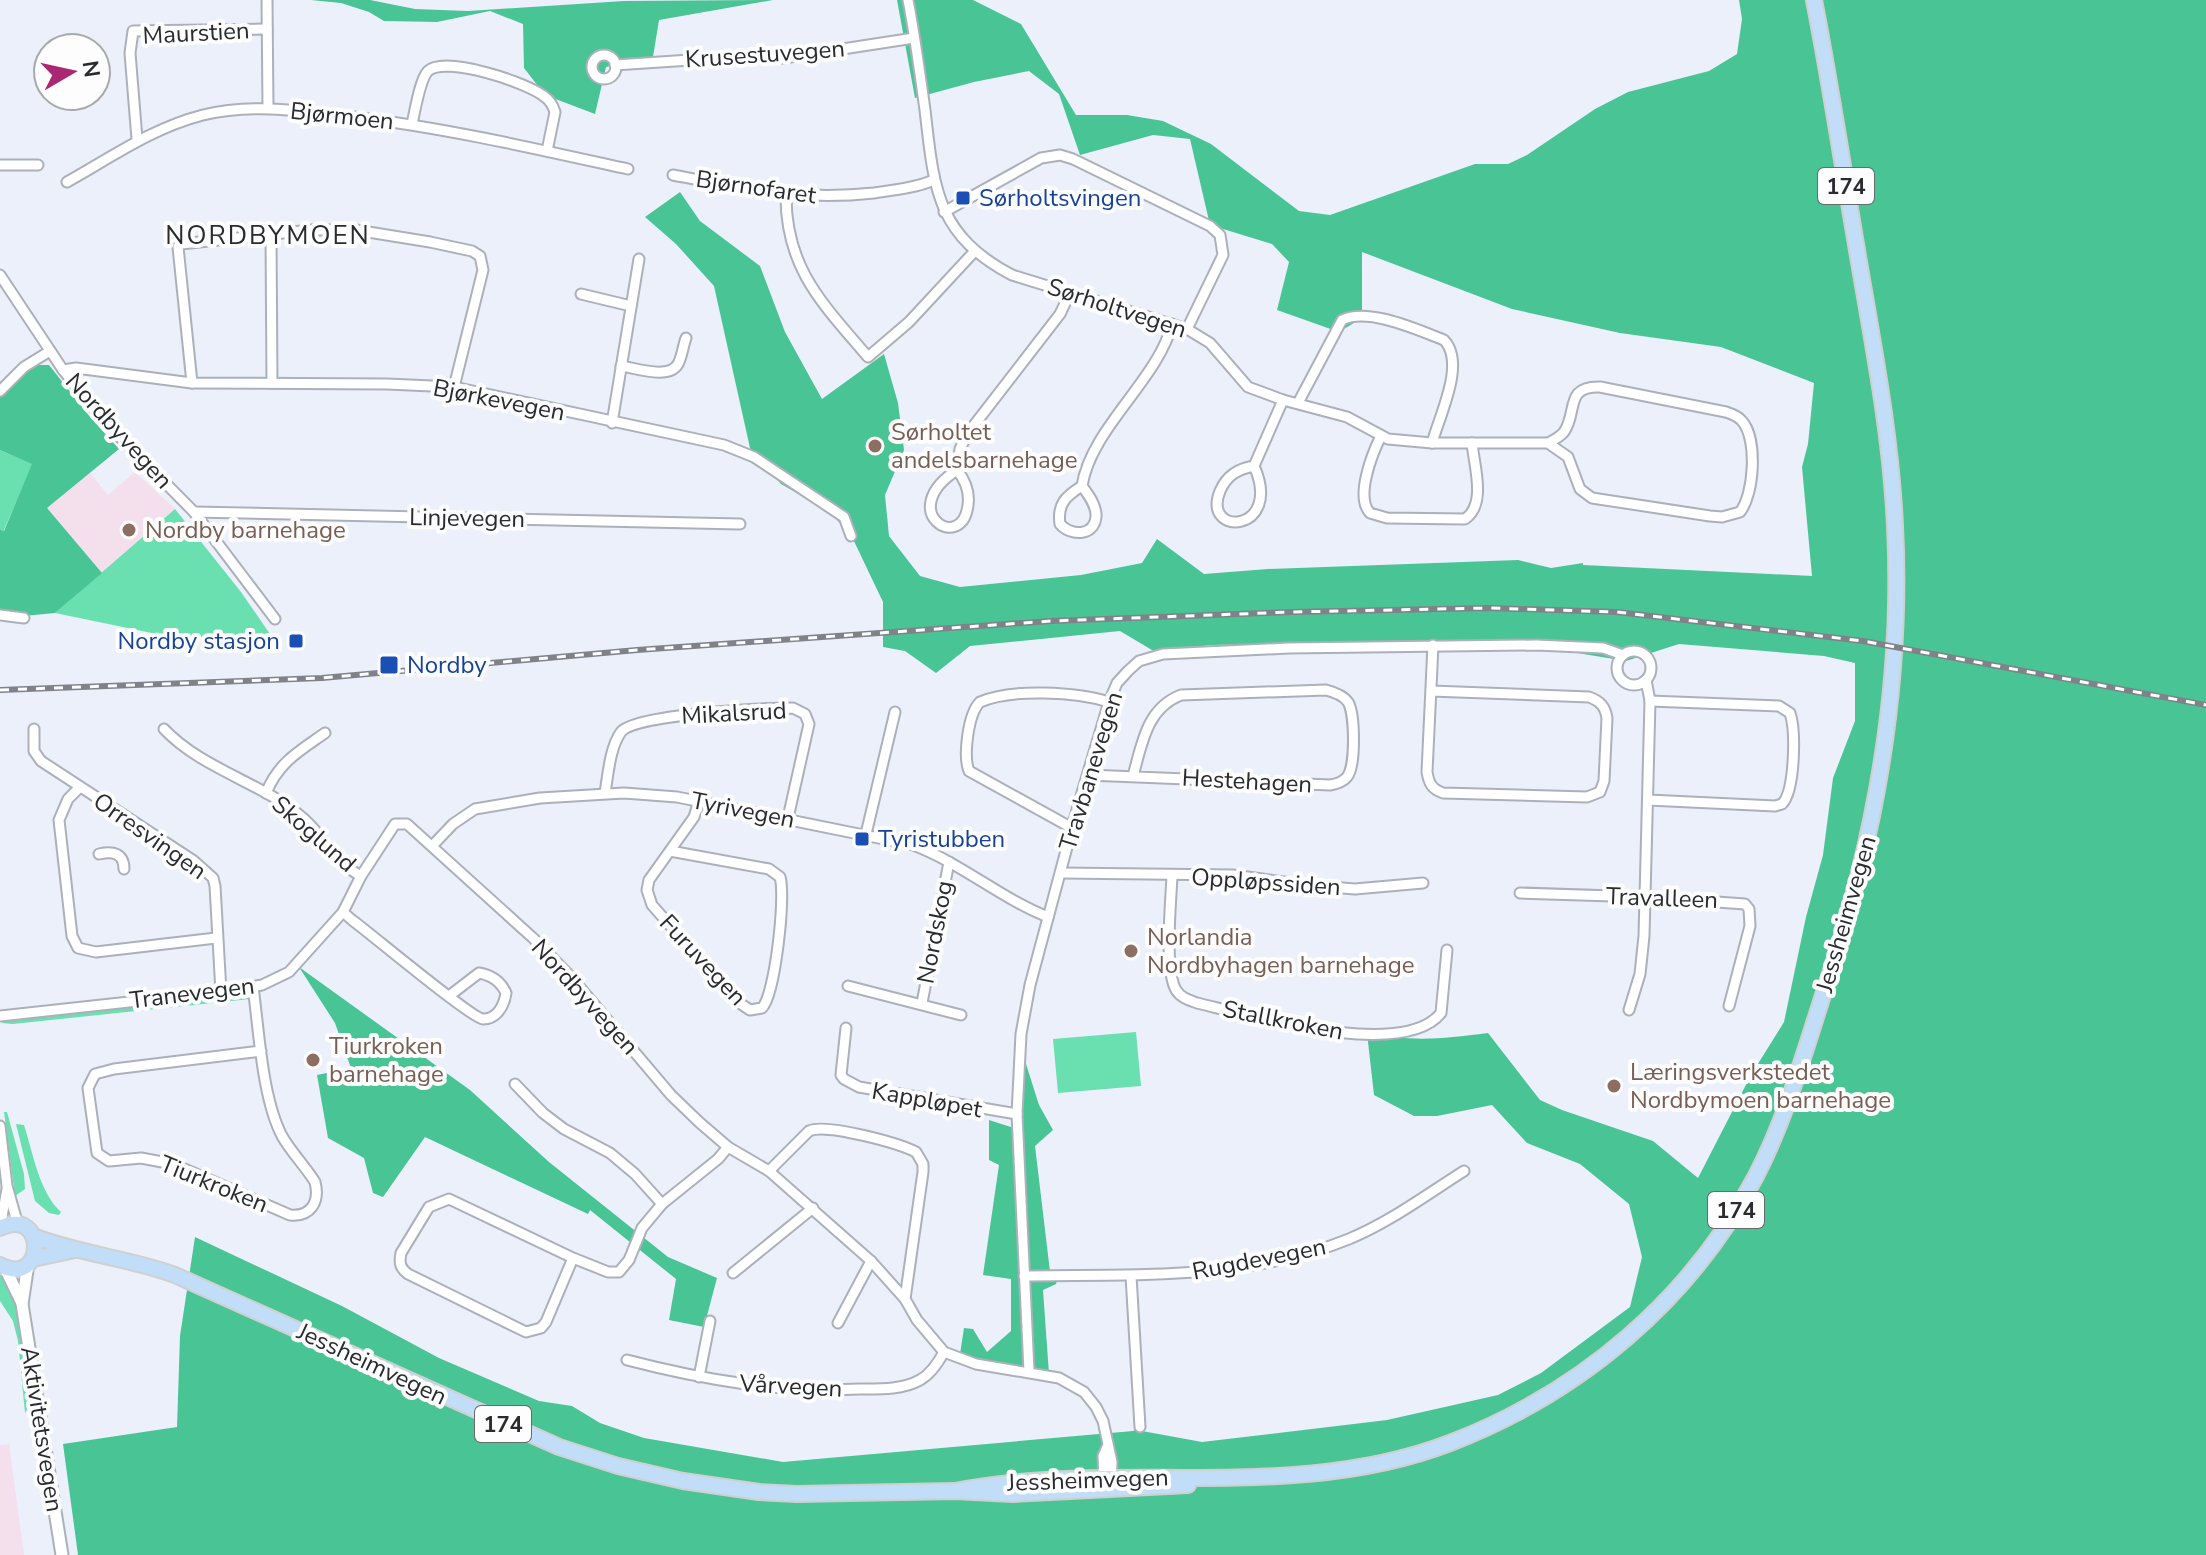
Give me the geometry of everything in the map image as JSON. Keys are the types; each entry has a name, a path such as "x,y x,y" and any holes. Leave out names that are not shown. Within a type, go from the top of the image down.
{"main road":[{"name":"Jessheimvegen","path":"33,1236 76,1250 122,1258 186,1279 559,1447 618,1466 683,1481 759,1492 835,1496 955,1491 999,1494 1108,1482 1312,1474 1407,1457 1484,1429 1558,1391 1630,1336 1691,1273 1731,1218 1755,1178 1784,1112 1843,936 1866,854 1877,799 1891,700 1896,612 1892,466 1814,0"},
{"path":"0,1228 18,1225"},
{"name":"174","path":"18,1225 33,1236"},
{"path":"30,1261 36,1245 33,1236"},
{"name":"Jessheimvegen","path":"30,1261 76,1250"},
{"name":"174","path":"2,1266 17,1269 30,1261"}],"street":[{"path":"267,0 268,108"},
{"name":"Sørholtvegen","path":"908,0 934,180 944,212 974,252 1012,275 1187,329 1210,343 1248,387 1347,417 1381,436 1399,441 1432,443 1548,443"},
{"name":"Maurstien","path":"137,139 130,53 133,31 267,29"},
{"name":"Krusestuvegen","path":"615,65 790,57 914,38"},
{"path":"412,124 424,77 435,67 450,66 508,79 547,98 555,112 547,151"},
{"name":"Bjørmoen","path":"67,182 137,139 201,116 268,108 412,124 628,169"},
{"path":"944,212 1041,158 1061,155 1086,165 1210,226 1220,235 1223,255 1187,329"},
{"path":"0,165 38,165"},
{"name":"Bjørnofaret","path":"673,175 786,196 851,196 896,190 934,180"},
{"path":"786,196 789,237 798,265 812,288 868,357 909,322 974,252"},
{"path":"192,383 178,247 181,244 311,230 356,230 430,242 472,251 480,256 483,270 454,387"},
{"path":"271,235 272,383"},
{"path":"612,423 639,259"},
{"name":"Nordbyvegen","path":"0,275 63,370 103,420 194,512 275,619"},
{"path":"957,470 936,487 931,499 930,511 934,521 942,527 954,527 964,521 968,507 969,493 957,470 960,449 968,433 1060,314 1070,293"},
{"path":"581,294 631,306"},
{"path":"1298,403 1342,320 1356,315 1373,317 1444,340 1452,348 1453,374 1432,443"},
{"path":"1082,486 1094,506 1096,516 1085,532 1074,534 1060,524 1058,515 1066,496 1082,486 1090,460 1169,336 1172,324"},
{"path":"621,366 662,373 671,371 677,366 686,338"},
{"path":"0,391 24,367 50,351"},
{"name":"Bjørkevegen","path":"63,370 76,368 192,383 454,387 724,445 743,452 838,512 848,523 851,536"},
{"path":"1589,387 1726,412 1741,420 1748,435 1749,498 1740,512 1722,517 1597,500 1580,489 1568,457 1548,443 1564,431 1573,400 1589,387"},
{"path":"1254,466 1232,474 1223,485 1217,509 1221,517 1229,522 1249,518 1261,501 1263,489 1254,466 1283,400"},
{"path":"1381,436 1373,452 1363,500 1370,513 1387,518 1465,519 1472,515 1478,502 1472,443"},
{"name":"Linjevegen","path":"194,512 740,524"},
{"path":"0,615 24,618"},
{"path":"1431,691 1589,697 1596,700 1602,704 1607,718 1604,781 1600,792 1587,797 1443,793 1434,790 1427,772 1433,645"},
{"name":"Travbanevegen","path":"1029,1371 1017,1114 1018,1063 1024,1013 1072,828 1117,683 1139,661 1163,654 1433,645 1536,645 1603,648 1623,655"},
{"path":"1629,1010 1640,974 1645,897 1650,701 1646,680 1651,668 1646,657 1635,651 1623,655 1617,669 1624,682 1639,684 1646,680"},
{"name":"Hestehagen","path":"1088,775 1339,783 1347,778 1352,764 1351,710 1344,698 1326,690 1181,695 1160,706 1151,718 1133,776"},
{"path":"1072,828 969,771 965,754 973,712 980,702 1006,696 1055,693 1088,696 1109,702"},
{"path":"1648,800 1782,804 1790,791 1793,728 1790,713 1779,706 1650,701"},
{"name":"Mikalsrud","path":"605,793 618,737 628,726 703,713 793,708 805,714 809,724 788,818"},
{"path":"866,834 895,712"},
{"name":"Orresvingen","path":"34,729 36,757 194,861 213,878 217,895 216,938 221,992"},
{"name":"Skoglund","path":"164,729 196,756 266,793 305,821 344,865 361,876"},
{"name":"Skoglund","path":"266,793 277,770 325,733"},
{"name":"Orresvingen","path":"80,787 68,799 59,820 72,936 78,948 96,952 216,938"},
{"name":"Tyrivegen","path":"433,845 453,824 475,809 517,801 605,793 653,794 788,818 913,845 1048,917"},
{"name":"Furuvegen","path":"670,851 769,869 780,877 783,911 769,995 762,1008 750,1010 738,1002 652,905 647,890 649,880 694,817 699,801"},
{"name":"Nordbyvegen","path":"401,822 433,845 571,977 671,1095 728,1147 769,1171 871,1261 905,1299 917,1320 944,1352"},
{"name":"Tranevegen","path":"0,1016 221,992 275,980 289,972 343,912 361,876 395,824 401,822"},
{"name":"Orresvingen","path":"99,854 118,854 124,869"},
{"name":"Nordskog","path":"922,1003 949,862"},
{"name":"Oppløpssiden","path":"1061,873 1243,875 1355,889 1423,883"},
{"name":"Stallkroken","path":"1172,876 1170,937 1174,986 1184,998 1197,1003 1311,1031 1347,1034 1396,1032 1424,1026 1435,1021 1441,1013 1447,950"},
{"name":"Travalleen","path":"1520,893 1736,901 1745,904 1749,909 1750,926 1729,1006"},
{"path":"343,912 474,1016 486,1019 501,1009 506,993 495,980 479,973 449,996"},
{"name":"Nordskog","path":"848,986 961,1015"},
{"name":"Tiurkroken","path":"253,987 261,1051 281,1134 315,1182 316,1200 308,1213 290,1215 173,1164 141,1158 109,1161 97,1153 93,1142 88,1088 95,1074 261,1051"},
{"name":"Kappløpet","path":"846,1028 841,1075 851,1083 872,1090 1017,1114"},
{"path":"515,1084 543,1113 564,1129 610,1153 635,1174 662,1204"},
{"path":"0,1126 7,1186 18,1225"},
{"path":"769,1171 816,1127 832,1128 916,1152 923,1164 923,1172 905,1299"},
{"path":"573,1258 546,1322 535,1332 526,1332 408,1274 401,1269 399,1262 401,1253 429,1207 449,1199 573,1258 608,1272 619,1272 629,1260 642,1228 662,1204 718,1159 728,1147"},
{"name":"Rugdevegen","path":"1024,1276 1188,1274 1242,1267 1327,1247 1376,1227 1464,1171"},
{"path":"0,1228 7,1186"},
{"path":"733,1273 813,1208"},
{"name":"Aktivitetsvegen","path":"22,1304 30,1261"},
{"path":"838,1323 871,1261"},
{"name":"Aktivitetsvegen","path":"2,1266 22,1304 62,1555"},
{"path":"1131,1276 1140,1427"},
{"path":"699,1377 710,1321"},
{"path":"944,1352 976,1364 1029,1371 1069,1382 1084,1392 1100,1414 1112,1462 1108,1482"},
{"name":"Vårvegen","path":"627,1360 744,1385 804,1390 888,1388 921,1379 934,1369 944,1352"}],"shaded area":[{"path":"135,472 175,509 102,573 47,508 90,473 108,495"},
{"path":"9,1444 24,1555 0,1555 0,1445"}],"green space":[{"path":"311,0 370,0 415,9 468,11 624,1 773,0 659,20 653,57 606,67 595,114 545,95 524,68 523,24 490,11 437,22 384,21 369,12 341,3"},
{"path":"897,0 973,0 1021,24 1076,115 1127,115 1163,121 1211,144 1299,211 1330,215 1475,164 1508,164 1527,155 1595,109 1628,92 1709,71 1737,54 1742,19 1739,0 2206,0 2206,1555 78,1555 63,1444 177,1427 180,1336 195,1237 342,1306 439,1358 539,1401 572,1406 600,1423 644,1438 783,1462 1133,1431 1141,1427 1142,1431 1202,1442 1387,1420 1498,1395 1541,1373 1630,1307 1642,1257 1629,1204 1580,1164 1527,1143 1492,1105 1437,1116 1414,1116 1374,1095 1367,1033 1428,1039 1488,1033 1540,1100 1653,1141 1698,1178 1751,1075 1784,1022 1806,917 1823,855 1833,778 1855,721 1855,663 1824,656 1679,644 1626,661 1547,648 1364,648 1323,643 1210,645 1157,653 1120,631 970,646 936,673 905,651 883,647 883,602 852,537 830,512 781,484 750,448 714,286 676,244 645,217 680,192 700,221 760,266 785,332 822,399 884,354 898,403 904,450 885,495 889,536 920,576 960,587 1081,575 1142,563 1157,539 1204,574 1518,560 1551,568 1583,563 1812,576 1802,467 1808,444 1814,383 1721,347 1620,333 1512,309 1362,252 1362,318 1339,332 1277,310 1289,262 1272,244 1210,225 1190,139 1153,135 1080,155 1059,94 1029,71 915,98"},
{"path":"36,365 49,365 119,449 47,508 102,573 55,613 23,616 0,612 0,530 4,531 32,464 0,450 0,395 15,377"},
{"path":"0,450 33,464 3,532 0,530"},
{"path":"175,509 270,634 176,638 55,613"},
{"path":"299,967 470,1090 549,1162 668,1257 717,1278 704,1327 669,1320 676,1279 590,1210 588,1214 425,1137 383,1197 373,1193 364,1158 328,1138 317,1075 351,1068 335,1023"},
{"path":"242,994 250,999 1,1023 8,1020"},
{"path":"1136,1032 1141,1086 1058,1093 1053,1039"},
{"path":"1020,1045 1039,1105 1053,1130 1035,1146 1051,1280 1057,1280 1056,1284 1043,1290 1049,1374 1032,1369 980,1369 960,1354 964,1328 973,1329 987,1352 1011,1331 1011,1279 983,1275 999,1165 989,1160 989,1120 1014,1128"},
{"path":"4,1112 7,1112 24,1174 25,1189 15,1196"},
{"path":"16,1124 24,1125 42,1183 61,1212 59,1215 49,1213 35,1201"},
{"path":"0,1273 19,1314 31,1395 25,1413 18,1341 13,1321 0,1301"}],"railway":[{"path":"0,690 322,678 637,650 1051,621 1489,608 1617,612 1863,641 2206,705"}],"place":[{"name":"Sørholtsvingen","path":"963,198"},
{"name":"Sørholtet andelsbarnehage","path":"875,446"},
{"name":"Nordby barnehage","path":"129,530"},
{"name":"Nordby stasjon","path":"296,641"},
{"name":"Nordby","path":"389,665"},
{"name":"Tyristubben","path":"862,839"},
{"name":"Norlandia Nordbyhagen barnehage","path":"1131,951"},
{"name":"Tiurkroken barnehage","path":"313,1060"},
{"name":"Læringsverkstedet Nordbymoen barnehage","path":"1614,1086"}],"district":[{"name":"NORDBYMOEN","path":"268,235"}]}
